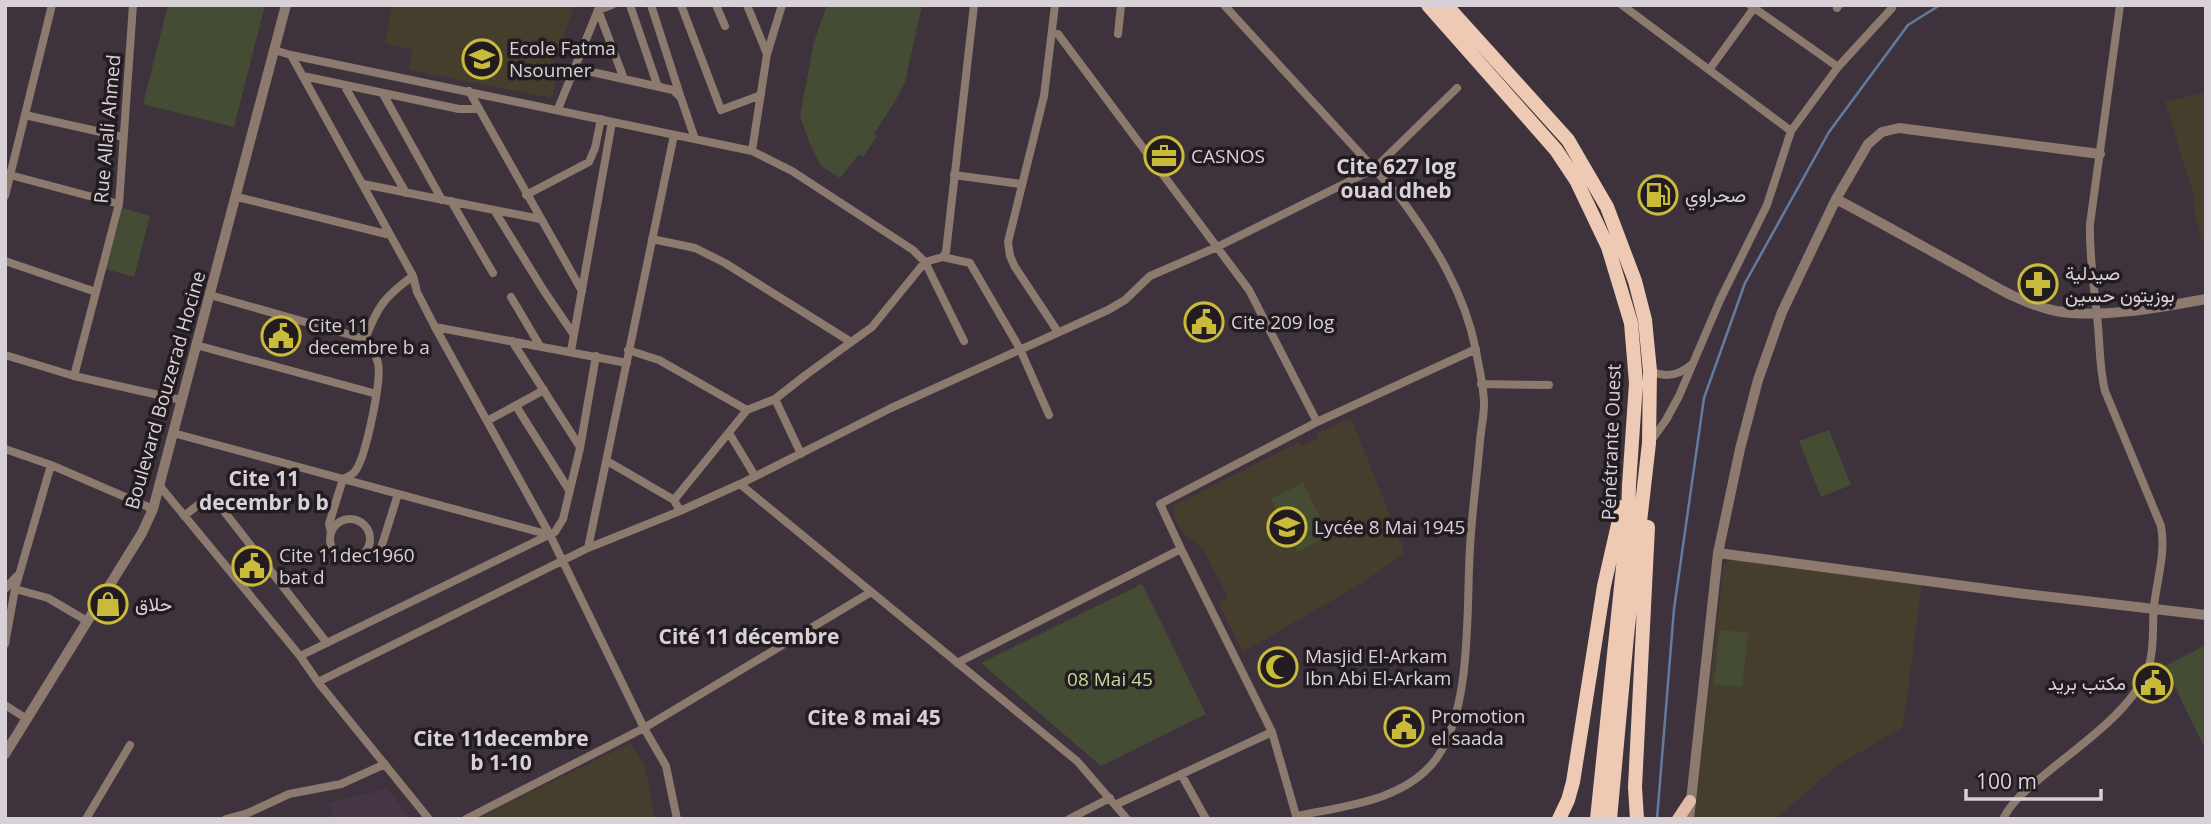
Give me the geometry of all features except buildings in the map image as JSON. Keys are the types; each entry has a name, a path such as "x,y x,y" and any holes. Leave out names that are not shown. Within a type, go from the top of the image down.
{"highway":[{"name":"Pénétrante Ouest","path":"1428,5 1556,150 1576,180 1608,247 1631,323 1636,383 1604,814"},
{"name":"Pénétrante Ouest","path":"1446,5 1568,140 1607,207 1635,281 1645,320 1650,371 1649,443 1604,814"},
{"path":"1559,819 1573,782 1604,586 1629,485"},
{"path":"1637,819 1635,787 1648,521 1644,485"}],"main road":[{"path":"1678,819 1690,801"}],"street":[{"path":"5,196 52,5"},
{"name":"Rue Allali Ahmed","path":"74,376 119,204 133,5"},
{"name":"Boulevard Bouzerad Hocine","path":"5,754 142,533 153,509 286,5"},
{"path":"599,8 612,5"},
{"path":"630,5 658,87"},
{"path":"651,5 695,139"},
{"path":"681,5 721,110 761,95"},
{"path":"716,5 724,26"},
{"path":"747,5 767,54"},
{"path":"752,151 767,54 782,5"},
{"path":"943,257 946,252 974,5"},
{"path":"1055,5 1044,96 1008,242 1010,256 1058,331"},
{"path":"1118,34 1121,5"},
{"path":"1224,5 1399,196 1423,229 1446,265 1459,295 1476,349 1484,402 1469,548 1464,664 1458,704 1446,741 1435,760 1400,789 1374,799 1297,818 1272,732 1160,504 1317,422 1476,349"},
{"path":"1622,5 1791,131"},
{"path":"1649,443 1679,396 1720,300 1767,205 1791,131 1838,67 1893,5"},
{"path":"2003,819 2020,795 2125,707 2136,693 2150,664 2154,608 2163,548 2161,526 2105,391 2089,253 2090,224 2120,5"},
{"path":"1709,70 1752,7 1838,67"},
{"path":"558,110 599,8"},
{"path":"599,8 624,79"},
{"path":"1052,32 1058,34 1249,290 1317,422"},
{"path":"274,50 752,151 792,171 913,250 925,262 964,341"},
{"path":"291,55 413,276 417,292 435,327 550,535 644,728 666,766 677,819"},
{"path":"574,68 673,90 681,98"},
{"path":"303,76 459,110 479,109"},
{"path":"344,85 406,193"},
{"path":"318,682 588,548 740,484 891,408 1108,310 1125,300 1150,276 1217,247 1374,169 1457,89"},
{"path":"469,91 582,291"},
{"path":"383,94 493,273"},
{"path":"25,115 123,137"},
{"path":"526,195 589,162 601,119"},
{"path":"571,351 612,122"},
{"path":"1689,819 1718,553 1758,380 1782,312 1836,199 1868,144 1874,137 1890,129 1899,128 2100,154"},
{"path":"588,548 674,135"},
{"path":"954,175 1021,184"},
{"path":"10,176 119,204"},
{"path":"363,184 540,219"},
{"path":"237,197 390,235"},
{"path":"1836,199 2033,305 2058,311 2097,313 2206,299"},
{"path":"494,210 574,335"},
{"path":"652,239 695,248 725,263 851,342"},
{"path":"674,500 747,410 775,399 872,327 925,262 943,257 970,263 1020,349 1049,415"},
{"path":"5,261 96,292"},
{"path":"365,339 376,309 392,291 413,276"},
{"path":"210,295 365,339 373,349 378,365 376,396 360,463 351,475 343,479 329,523 330,543 339,556 349,559 363,554 375,556 380,551 398,494"},
{"path":"511,297 540,346"},
{"path":"435,327 627,363"},
{"path":"512,341 580,447"},
{"path":"196,345 376,396"},
{"path":"628,351 659,360 747,410"},
{"path":"5,355 74,376 181,400"},
{"path":"300,656 555,532 563,519 580,447 596,356"},
{"path":"1650,371 1671,375 1685,370 1695,360"},
{"path":"1481,384 1549,384"},
{"path":"487,421 544,390"},
{"path":"775,399 800,454"},
{"path":"516,406 569,491"},
{"path":"173,433 550,535"},
{"path":"729,433 755,477"},
{"path":"5,449 51,465 153,509"},
{"path":"607,461 674,500 680,511"},
{"path":"5,645 10,589 20,572 51,465"},
{"path":"740,484 1077,761 1127,819"},
{"path":"159,485 300,656 429,819"},
{"path":"184,516 203,501 216,501 327,643"},
{"path":"331,532 334,526 345,520 363,525 369,536 369,543 363,554"},
{"path":"957,663 1181,549"},
{"path":"1718,553 2206,615"},
{"path":"10,589 48,598 88,621"},
{"path":"466,819 644,728 871,592"},
{"path":"5,705 27,719"},
{"path":"1069,819 1181,774 1272,732"},
{"path":"99,819 88,815 130,745"},
{"path":"226,819 248,813 289,794 341,785 384,764"},
{"path":"1181,774 1206,819"}],"shaded area":[{"name":"Ecole Fatma Nsoumer","path":"391,5 575,5 550,72 557,74 552,98 409,70 412,49 385,44"},
{"path":"2206,92 2206,239 2201,240 2193,204 2194,196 2165,102"},
{"name":"Lycée 8 Mai 1945","path":"1351,418 1405,553 1362,583 1243,652 1218,603 1228,597 1202,547 1185,536 1175,518 1173,506 1299,442 1302,446 1318,438 1316,434"},
{"path":"1731,559 1922,583 1903,727 1838,765 1775,819 1694,819 1724,565"},
{"path":"631,743 645,767 655,819 477,819"},
{"path":"387,789 411,819 333,819 330,803"}],"green space":[{"path":"168,5 265,5 234,127 143,104"},
{"path":"827,5 922,5 905,82 863,157 859,154 840,178 821,166 800,116 814,42"},
{"path":"123,208 150,216 134,277 106,269"},
{"path":"1829,430 1851,485 1821,497 1799,441"},
{"path":"1303,483 1329,536 1297,552 1271,499"},
{"name":"08 Mai 45","path":"1142,584 1206,714 1101,766 981,663"},
{"path":"1720,630 1748,633 1742,687 1714,684"},
{"path":"2206,645 2206,751 2165,666"}],"waterway":[{"path":"1657,819 1674,609 1704,398 1745,283 1829,132 1908,25 1940,5"}],"place":[{"name":"Ecole Fatma Nsoumer","path":"482,59"},
{"name":"CASNOS","path":"1164,156"},
{"name":"صحراوي","path":"1658,195"},
{"name":"صيدلية بوزيتون حسين","path":"2038,284"},
{"name":"Cite 209 log","path":"1204,322"},
{"name":"Cite 11 decembre b a","path":"281,336"},
{"name":"Lycée 8 Mai 1945","path":"1287,527"},
{"name":"Cite 11dec1960 bat d","path":"252,566"},
{"name":"حلاق","path":"108,604"},
{"name":"Masjid El-Arkam Ibn Abi El-Arkam","path":"1278,667"},
{"name":"مكتب بريد","path":"2153,683"},
{"name":"Promotion el saada","path":"1404,727"}],"district":[{"name":"Cite 627 log ouad dheb","path":"1396,178"},
{"name":"Cite 11 decembr b b","path":"264,490"},
{"name":"Cité 11 décembre","path":"749,636"},
{"name":"Cite 8 mai 45","path":"874,717"},
{"name":"Cite 11decembre b 1-10","path":"501,750"}]}
